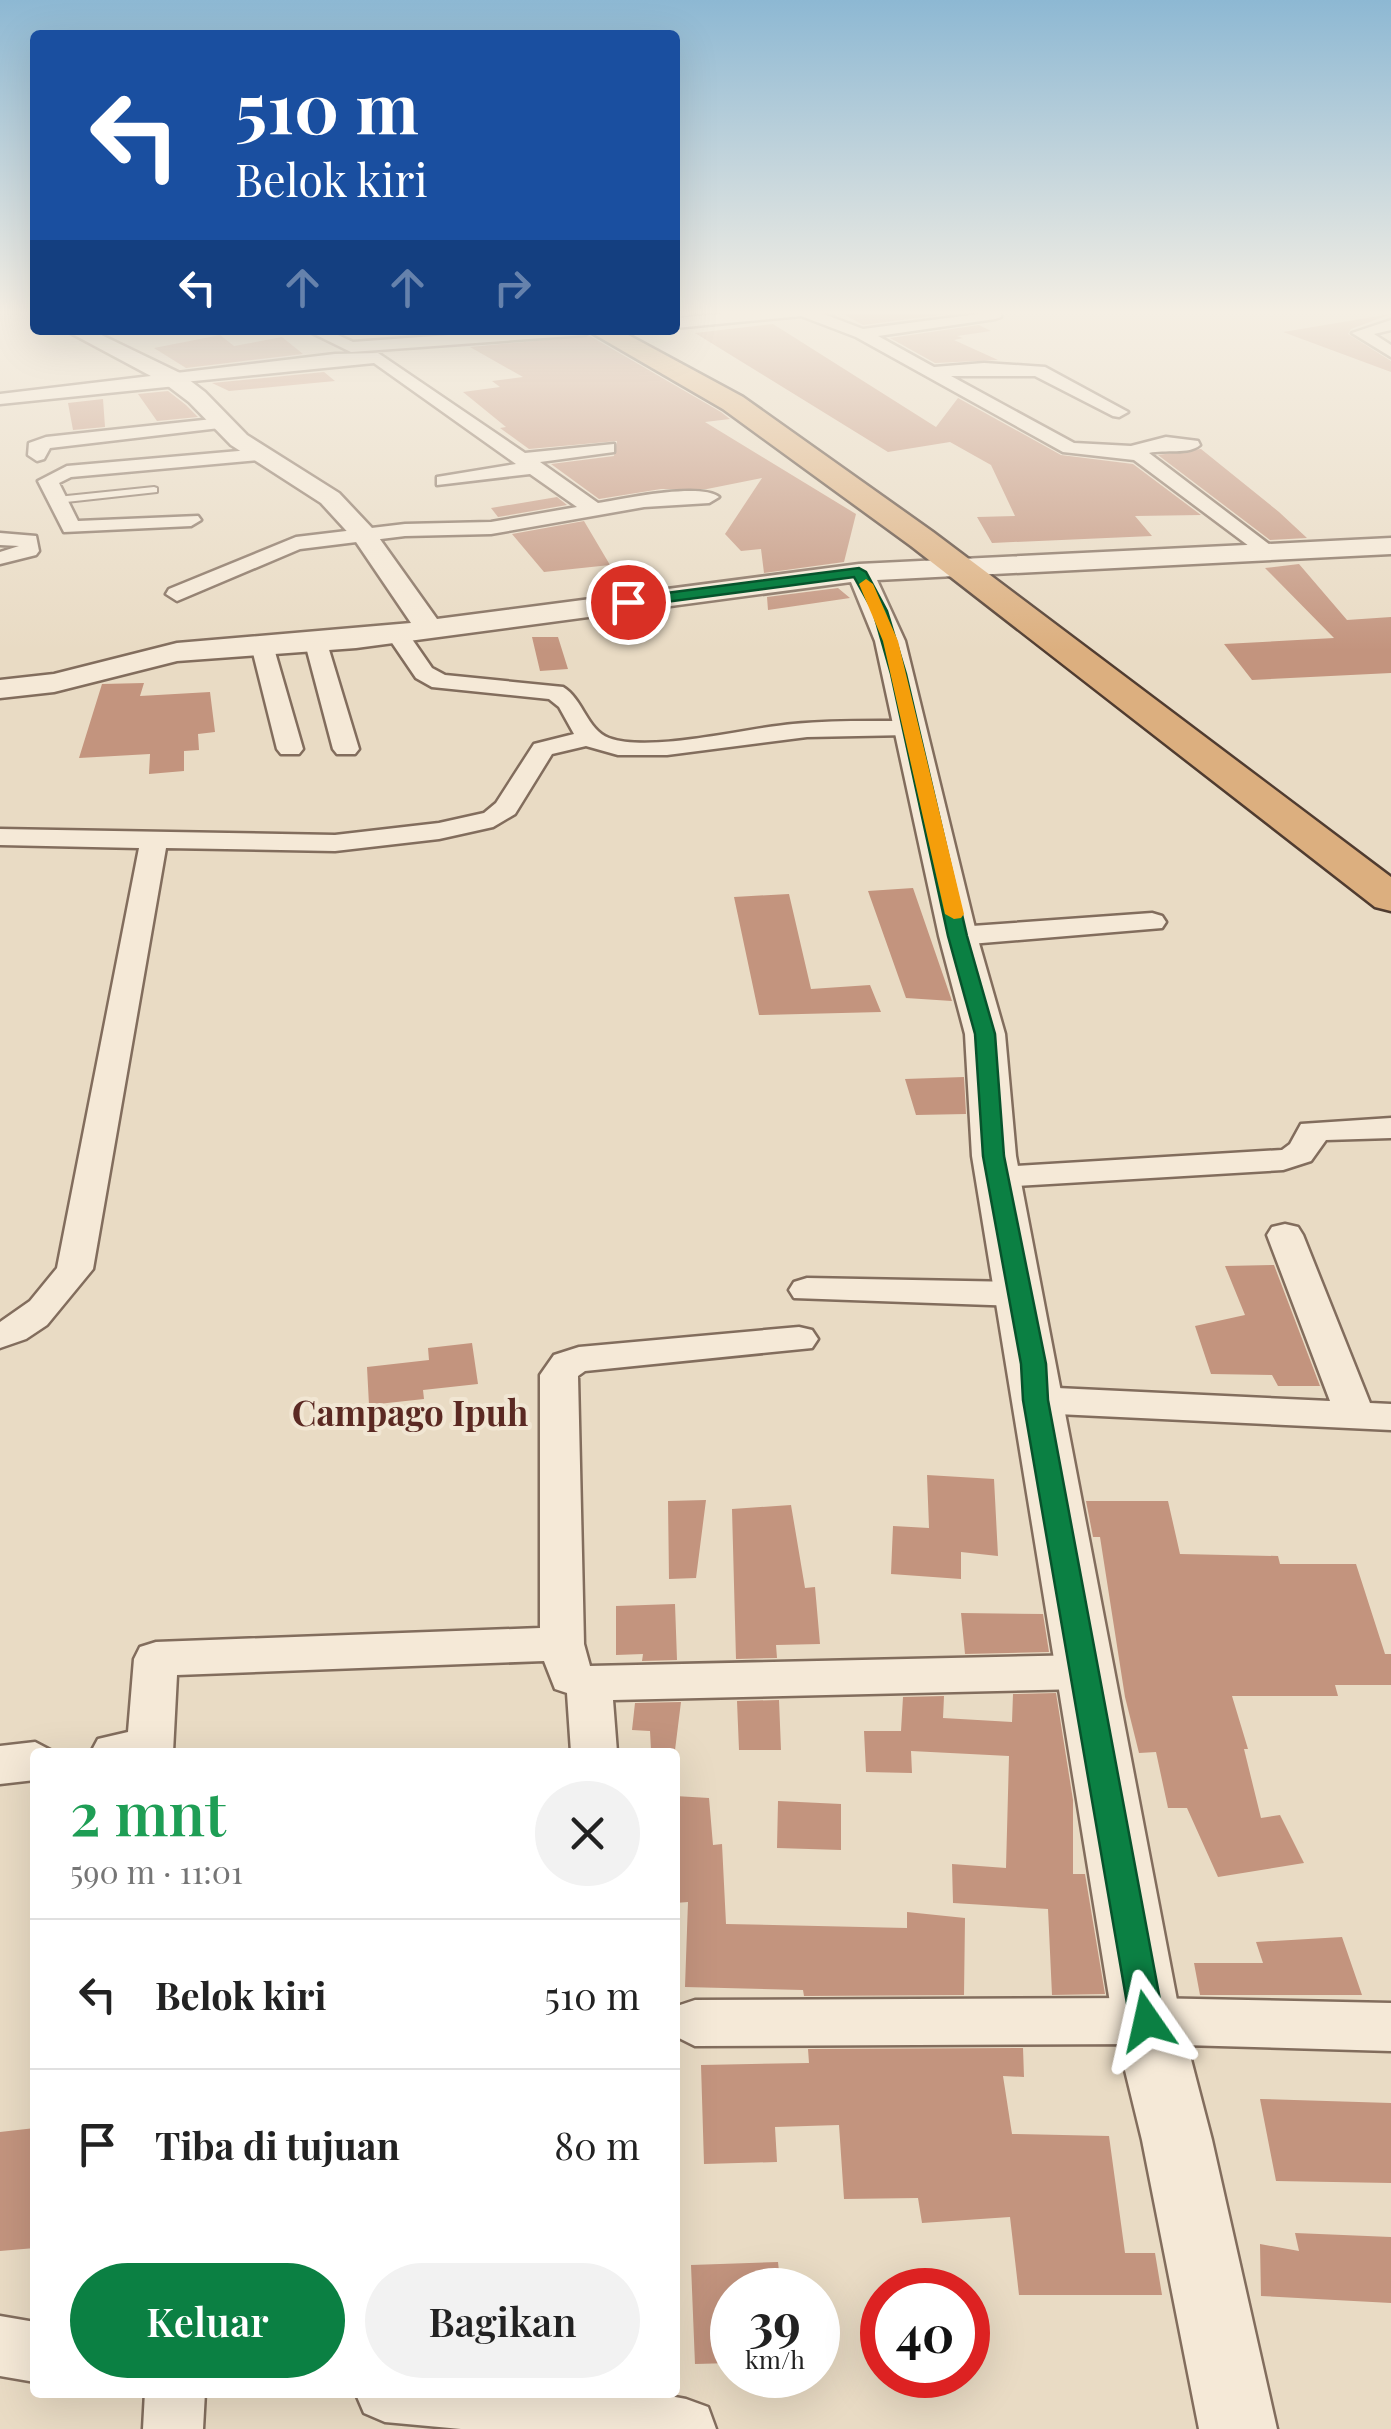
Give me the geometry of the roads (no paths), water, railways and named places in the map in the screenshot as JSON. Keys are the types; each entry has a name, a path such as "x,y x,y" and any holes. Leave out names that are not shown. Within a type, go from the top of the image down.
{"highway":[{"path":"763,424 960,566 1391,898"}],"street":[{"path":"37,455 36,447 46,443 210,424"},
{"path":"224,424 262,455 330,498 364,534 430,630"},
{"path":"475,424 594,510"},
{"path":"1027,424 1070,448 1131,452 1166,443 1191,445"},
{"path":"444,481 607,448"},
{"path":"1131,452 1234,522 1268,551"},
{"path":"191,520 80,531 70,528 48,481 67,472 262,455"},
{"path":"178,594 296,544 364,534 491,528 644,501 709,497"},
{"path":"0,540 29,540 30,551 0,558"},
{"path":"0,689 54,683 177,652 397,634 859,572 1391,546"},
{"path":"859,572 880,611 890,641 958,936 985,1034 998,1177 1147,2021 1177,2140 1238,2429"},
{"path":"397,634 424,674 440,682 545,691 566,697 589,738"},
{"path":"316,643 346,749"},
{"path":"262,645 290,749"},
{"path":"0,837 335,843 439,831 493,819 506,808 543,749 589,738 616,747 792,730 909,728"},
{"path":"0,1336 31,1323 57,1296 75,1269 154,841"},
{"path":"958,936 1152,922"},
{"path":"998,1177 1284,1160 1298,1158 1306,1150 1313,1131 1391,1128"},
{"path":"1036,1400 1373,1416 1284,1235"},
{"path":"807,1290 1020,1294"},
{"path":"799,1338 579,1359 567,1364 559,1374 562,1644 570,1677 588,1683 1084,1672"},
{"path":"139,1748 156,1659 562,1644"},
{"path":"588,1683 594,1748"},
{"path":"0,1765 30,1762"},
{"path":"695,2023 1147,2021 1391,2027"},
{"path":"0,2346 30,2351"},
{"path":"174,2429 176,2398"},
{"path":"426,2398 576,2420 686,2429"}],"lane":[{"path":"57,500 154,490"}],"district":[{"name":"Campago Ipuh","path":"410,1411"}]}
